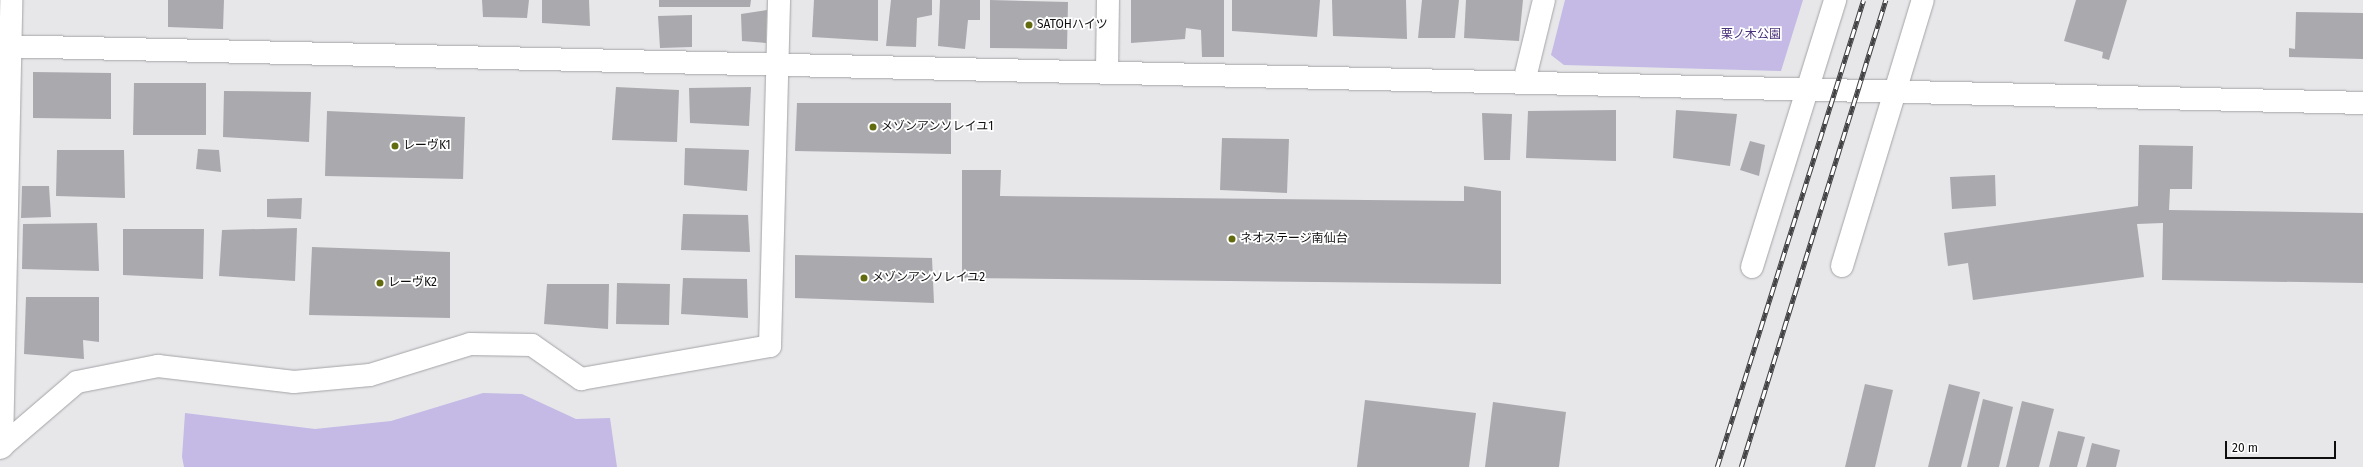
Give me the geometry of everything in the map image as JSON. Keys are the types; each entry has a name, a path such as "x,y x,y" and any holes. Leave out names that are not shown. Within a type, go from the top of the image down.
{"street":[{"path":"1,447 4,46 11,0"},
{"path":"1,447 77,382 158,366 294,382 370,375 470,344 532,345 581,379 770,346 776,66 779,0"},
{"path":"1107,70 1108,0"},
{"path":"1524,82 1544,0"},
{"path":"1752,267 1835,0"},
{"path":"1842,266 1923,0"},
{"path":"4,46 776,66 1107,70 1808,90 2363,103"}],"green space":[{"name":"栗ノ木公園","path":"1565,0 1803,0 1781,71 1564,65 1551,55"},
{"path":"483,393 522,394 576,419 610,418 617,467 184,467 182,457 185,413 315,429 391,421"}],"building":[{"path":"168,0 224,0 223,29 168,27"},
{"path":"482,0 529,0 527,18 483,17"},
{"path":"542,0 589,0 590,26 542,23"},
{"path":"659,0 751,0 750,7 659,7"},
{"path":"814,0 878,0 878,41 812,37"},
{"path":"891,0 932,0 932,15 917,18 916,47 886,46"},
{"path":"940,0 980,0 980,20 968,20 965,49 938,46"},
{"name":"SATOHハイツ","path":"990,0 1068,2 1067,49 990,48"},
{"path":"1131,0 1224,0 1224,57 1202,57 1201,30 1186,28 1185,39 1131,43"},
{"path":"1232,0 1320,0 1317,37 1232,31"},
{"path":"1332,0 1406,0 1407,39 1333,36"},
{"path":"1422,0 1459,0 1455,38 1418,38"},
{"path":"1466,0 1523,0 1519,41 1464,38"},
{"path":"2076,0 2127,0 2109,60 2102,58 2103,52 2064,41"},
{"path":"767,10 766,43 742,41 741,14"},
{"path":"2296,12 2363,13 2363,59 2289,57 2289,48 2295,49"},
{"path":"692,15 692,47 660,48 658,16"},
{"path":"33,72 111,73 111,119 33,118"},
{"path":"134,83 206,83 206,135 133,135"},
{"path":"616,87 679,90 677,142 612,140"},
{"path":"751,87 749,126 690,123 689,88"},
{"path":"224,91 311,92 309,142 223,137"},
{"name":"メゾンアンソレイユ1","path":"797,103 951,103 951,154 795,151"},
{"path":"1616,110 1616,161 1526,158 1528,111"},
{"path":"1676,110 1737,114 1730,166 1673,158"},
{"name":"レーヴK1","path":"327,111 465,117 463,179 325,176"},
{"path":"1482,113 1512,114 1510,160 1484,160"},
{"path":"1222,138 1289,139 1287,193 1220,190"},
{"path":"1750,141 1765,145 1759,176 1740,170"},
{"path":"2139,145 2193,146 2192,189 2170,189 2169,210 2363,213 2363,283 2162,280 2163,223 2137,224 2144,277 1973,300 1968,263 1948,266 1944,233 2138,206"},
{"path":"685,148 749,150 747,191 684,185"},
{"path":"198,149 219,150 221,172 196,169"},
{"path":"57,150 124,150 125,198 56,196"},
{"name":"ネオステージ南仙台","path":"962,170 1001,170 1000,196 1464,201 1464,186 1501,191 1501,284 962,278"},
{"path":"1995,175 1996,206 1952,209 1950,177"},
{"path":"22,186 49,186 51,217 21,218"},
{"path":"302,198 301,219 267,217 267,199"},
{"path":"683,214 748,215 750,252 681,250"},
{"path":"97,223 99,271 22,269 23,224"},
{"path":"297,228 295,281 219,276 222,230"},
{"path":"123,229 204,229 203,279 123,275"},
{"name":"レーヴK2","path":"312,247 450,252 450,318 309,315"},
{"name":"メゾンアンソレイユ2","path":"795,255 932,258 934,303 795,298"},
{"path":"683,278 747,279 748,318 681,314"},
{"path":"617,283 670,284 669,325 616,324"},
{"path":"547,284 609,284 608,329 544,324"},
{"path":"26,297 99,297 99,342 83,340 84,359 24,354"},
{"path":"1865,384 1893,390 1875,467 1845,467"},
{"path":"1949,384 1980,392 1961,467 1928,467"},
{"path":"1983,399 2013,407 1999,467 1967,467"},
{"path":"1365,400 1476,413 1469,467 1357,467"},
{"path":"2022,401 2054,409 2039,467 2006,467"},
{"path":"1493,402 1566,412 1559,467 1485,467"},
{"path":"2058,431 2085,437 2077,467 2049,467"},
{"path":"2092,443 2120,450 2116,467 2086,467"}],"railway":[{"path":"1717,467 1863,0"},
{"path":"1741,467 1886,0"}],"place":[{"name":"SATOHハイツ","path":"1029,25"},
{"name":"メゾンアンソレイユ1","path":"873,127"},
{"name":"レーヴK1","path":"395,146"},
{"name":"ネオステージ南仙台","path":"1232,239"},
{"name":"メゾンアンソレイユ2","path":"864,278"},
{"name":"レーヴK2","path":"380,283"}]}
